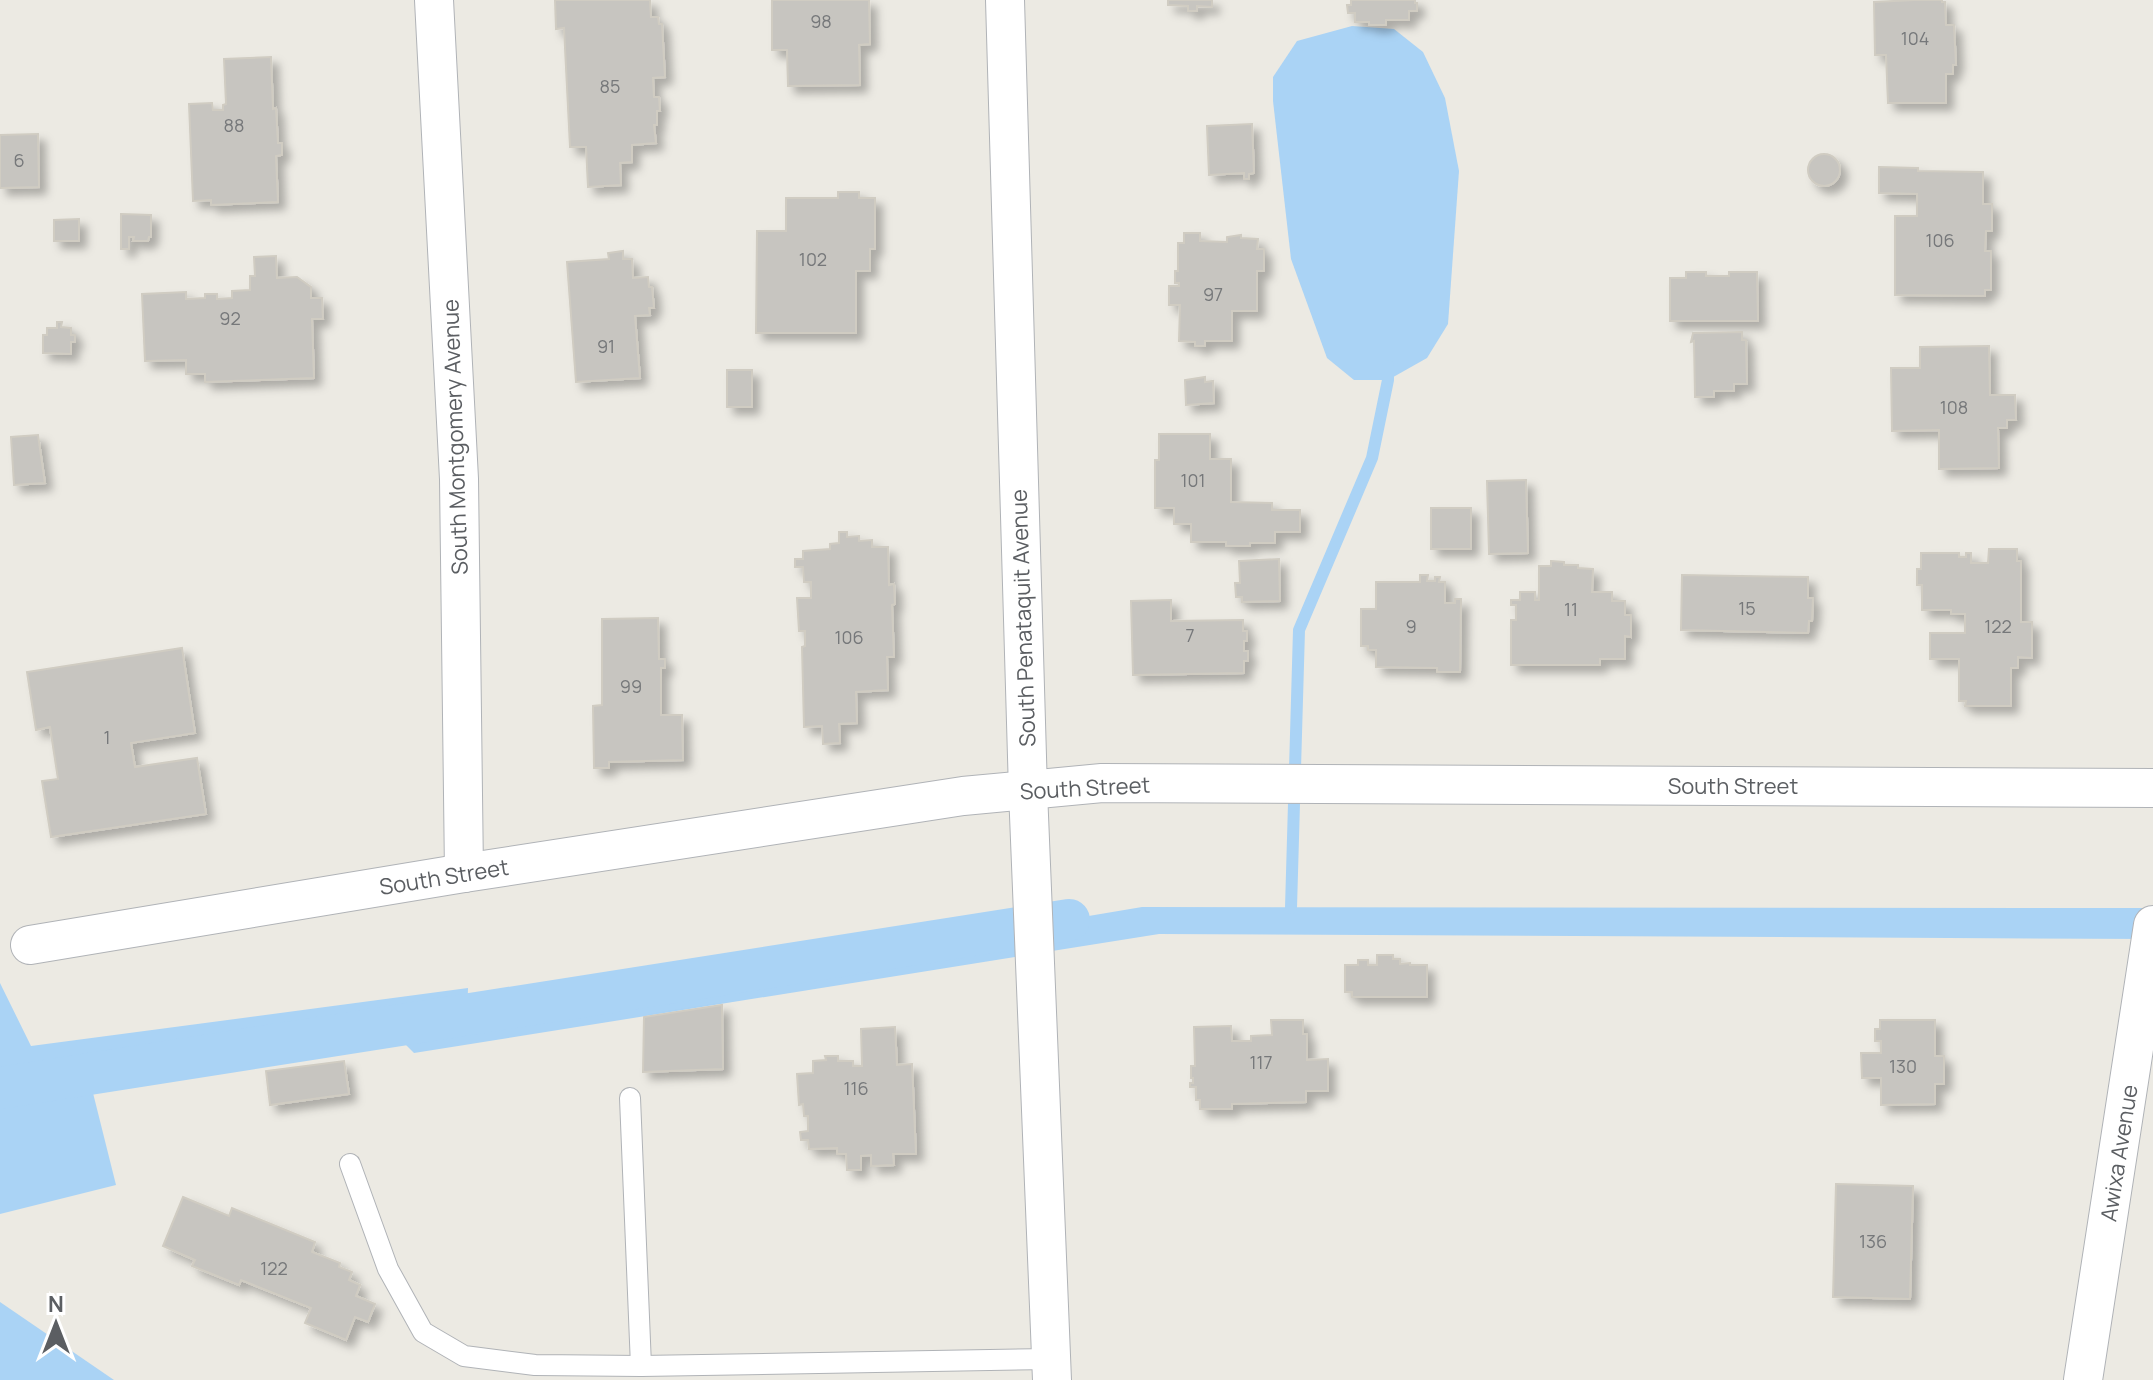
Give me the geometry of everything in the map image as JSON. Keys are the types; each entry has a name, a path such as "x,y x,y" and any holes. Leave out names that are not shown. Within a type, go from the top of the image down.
{"street":[{"name":"South Montgomery Avenue","path":"434,0 459,479 464,873"},
{"name":"South Penataquit Avenue","path":"1005,0 1028,791 1051,1370"},
{"name":"South Street","path":"30,945 464,873 963,796 1102,783 2153,788"},
{"name":"Awixa Avenue","path":"2083,1380 2153,925"}],"lane":[{"path":"630,1098 641,1366"},
{"path":"350,1164 388,1269 423,1332 464,1356 535,1365 1051,1370"}],"water":[{"path":"1352,26 1394,29 1423,52 1445,98 1459,171 1448,324 1427,358 1388,380 1354,380 1327,358 1291,259 1273,101 1273,77 1297,41"},
{"path":"1142,907 2153,908 2153,939 1159,934 414,1053 381,1020 86,1065 116,1185 0,1214 0,983 31,1046 468,988 467,1021"},
{"path":"0,1302 114,1380 0,1380"}],"building":[{"path":"555,0 650,0 651,17 658,17 659,24 662,24 665,77 653,78 654,97 659,97 660,111 657,111 657,125 654,125 656,143 632,145 632,162 620,163 621,185 588,187 586,147 570,147 564,28 556,29"},
{"path":"772,0 869,0 870,44 859,45 860,85 788,86 787,50 772,50"},
{"path":"1168,0 1212,0 1212,7 1197,6 1197,11 1188,11 1188,6 1168,5"},
{"path":"1351,0 1415,0 1417,11 1409,11 1409,20 1386,20 1386,25 1369,25 1369,22 1355,22 1355,13 1348,13 1347,5 1351,5"},
{"path":"1942,0 1945,2 1946,25 1954,25 1956,65 1953,65 1953,74 1946,74 1946,103 1888,103 1886,55 1875,55 1874,2"},
{"path":"271,57 273,109 276,108 278,143 282,143 282,155 276,156 278,202 211,205 211,200 193,201 189,104 212,103 213,110 223,110 226,104 224,59"},
{"path":"1252,124 1254,173 1249,174 1249,179 1244,179 1244,173 1209,175 1207,126"},
{"path":"38,134 39,187 0,188 0,135"},
{"path":"1824,154 1835,159 1840,170 1835,181 1824,186 1813,181 1808,170 1813,159"},
{"path":"1879,167 1983,172 1983,204 1992,204 1992,231 1986,231 1985,251 1991,251 1991,290 1985,290 1985,296 1895,295 1895,216 1917,216 1917,194 1879,193"},
{"path":"838,192 859,192 859,198 875,198 875,249 870,249 870,271 856,271 856,333 756,333 757,231 786,231 786,198 838,198"},
{"path":"121,214 151,215 151,237 148,241 133,241 134,237 129,237 129,249 121,249"},
{"path":"79,219 79,241 54,241 54,220"},
{"path":"1184,233 1200,233 1200,241 1227,242 1227,237 1241,235 1241,238 1258,239 1257,249 1264,249 1264,271 1257,271 1257,311 1232,311 1232,341 1205,341 1205,346 1195,346 1195,342 1179,341 1180,305 1169,305 1169,286 1179,286 1175,283 1175,271 1178,271 1178,243 1184,243"},
{"path":"623,251 623,259 632,259 633,278 648,277 649,287 652,287 654,308 649,308 650,315 635,316 640,378 576,382 567,262 609,259 608,253"},
{"path":"276,256 277,278 297,277 311,287 311,298 322,298 323,319 312,319 314,378 205,382 205,374 186,374 186,360 145,361 142,294 186,292 186,299 205,298 205,294 217,294 217,299 232,298 232,291 250,290 250,276 255,276 254,257"},
{"path":"1686,272 1729,276 1729,272 1757,272 1758,321 1670,321 1670,278 1686,278"},
{"path":"57,322 62,322 61,327 71,328 71,335 75,335 75,342 71,342 71,354 43,353 43,335 47,335 47,328 57,328"},
{"path":"1742,332 1742,340 1746,340 1747,384 1734,384 1734,391 1714,391 1714,397 1695,397 1693,333"},
{"path":"1989,346 1990,395 2015,395 2016,420 2007,420 2007,428 1998,428 1999,468 1939,469 1939,430 1892,431 1891,368 1920,368 1920,347"},
{"path":"727,370 752,370 752,407 727,407"},
{"path":"1205,377 1205,382 1213,381 1214,403 1186,405 1185,380"},
{"path":"1159,434 1210,434 1210,459 1231,459 1231,502 1272,503 1272,510 1300,510 1300,532 1275,532 1275,543 1250,543 1250,546 1191,542 1191,524 1174,524 1174,508 1155,508 1155,460 1159,460"},
{"path":"38,435 45,483 14,485 11,437"},
{"path":"1526,480 1528,553 1489,554 1487,481"},
{"path":"1431,508 1471,508 1471,549 1431,549"},
{"path":"839,532 847,532 847,537 859,536 859,541 872,540 872,547 888,547 889,585 894,584 894,657 887,657 888,690 856,692 857,723 839,724 840,743 823,744 822,726 804,727 802,647 805,646 805,631 799,631 797,598 811,598 811,582 804,582 803,567 795,567 795,559 803,559 803,551 830,549 830,544 839,543"},
{"path":"1989,549 2017,549 2017,561 2021,561 2021,622 2032,622 2032,658 2018,657 2018,668 2011,668 2011,706 1965,706 1966,701 1959,701 1959,659 1930,659 1930,633 1965,633 1965,614 1951,614 1951,610 1922,610 1922,585 1917,585 1917,569 1921,569 1921,553 1959,553 1959,557 1966,557 1966,553 1971,553 1971,563 1988,563"},
{"path":"1279,559 1280,601 1242,602 1242,597 1236,597 1235,583 1240,583 1239,561"},
{"path":"1551,561 1593,569 1592,592 1612,592 1612,601 1625,601 1625,615 1631,615 1631,637 1625,636 1625,659 1600,659 1600,665 1511,665 1511,620 1516,620 1516,605 1511,605 1511,600 1520,600 1520,592 1535,592 1535,600 1539,600 1539,566 1551,566"},
{"path":"1420,575 1428,575 1427,581 1440,577 1439,582 1445,582 1445,603 1455,603 1455,599 1461,599 1460,672 1437,672 1437,668 1376,667 1376,650 1361,646 1361,609 1376,609 1376,582 1420,582"},
{"path":"1682,575 1808,577 1808,598 1813,598 1808,633 1681,630"},
{"path":"1171,600 1171,621 1243,620 1243,631 1247,631 1244,651 1248,651 1244,673 1133,675 1131,601"},
{"path":"658,618 659,659 665,659 665,668 661,668 661,715 682,715 683,760 609,762 609,768 594,768 593,706 602,705 602,619"},
{"path":"182,648 195,733 131,743 135,767 197,758 206,814 51,837 42,781 58,779 50,727 36,730 27,672"},
{"path":"1377,955 1393,955 1393,959 1400,959 1400,964 1427,965 1427,997 1352,997 1352,992 1345,992 1345,965 1358,965 1358,960 1368,960 1368,965 1377,965"},
{"path":"722,1005 723,1069 643,1072 644,1017"},
{"path":"1271,1020 1303,1020 1303,1034 1307,1034 1307,1060 1328,1059 1328,1091 1306,1091 1306,1102 1232,1104 1232,1109 1200,1109 1196,1087 1190,1087 1193,1083 1191,1066 1195,1066 1194,1027 1231,1026 1232,1041 1251,1041 1251,1036 1272,1035"},
{"path":"1880,1020 1935,1020 1935,1056 1944,1056 1944,1084 1935,1084 1935,1104 1881,1105 1881,1078 1862,1078 1861,1053 1881,1053 1881,1041 1875,1041 1875,1029 1880,1029"},
{"path":"895,1027 897,1065 912,1064 916,1154 893,1154 894,1165 871,1166 871,1155 861,1156 861,1170 847,1170 846,1154 837,1154 837,1148 809,1149 808,1140 801,1140 800,1132 808,1131 808,1116 804,1116 803,1104 799,1105 797,1074 813,1073 813,1061 826,1060 825,1056 838,1056 838,1061 853,1061 853,1066 862,1066 861,1029"},
{"path":"344,1061 349,1094 270,1105 266,1071"},
{"path":"1836,1184 1913,1186 1910,1299 1833,1297"},
{"path":"183,1197 229,1216 232,1208 315,1242 312,1252 340,1263 339,1267 352,1272 349,1280 360,1285 356,1296 375,1304 368,1322 355,1317 346,1340 305,1323 311,1308 241,1280 239,1285 192,1266 195,1260 163,1246"}],"waterway":[{"path":"1291,908 1299,630 1372,458 1388,366"},
{"path":"0,1088 1069,920"}]}
